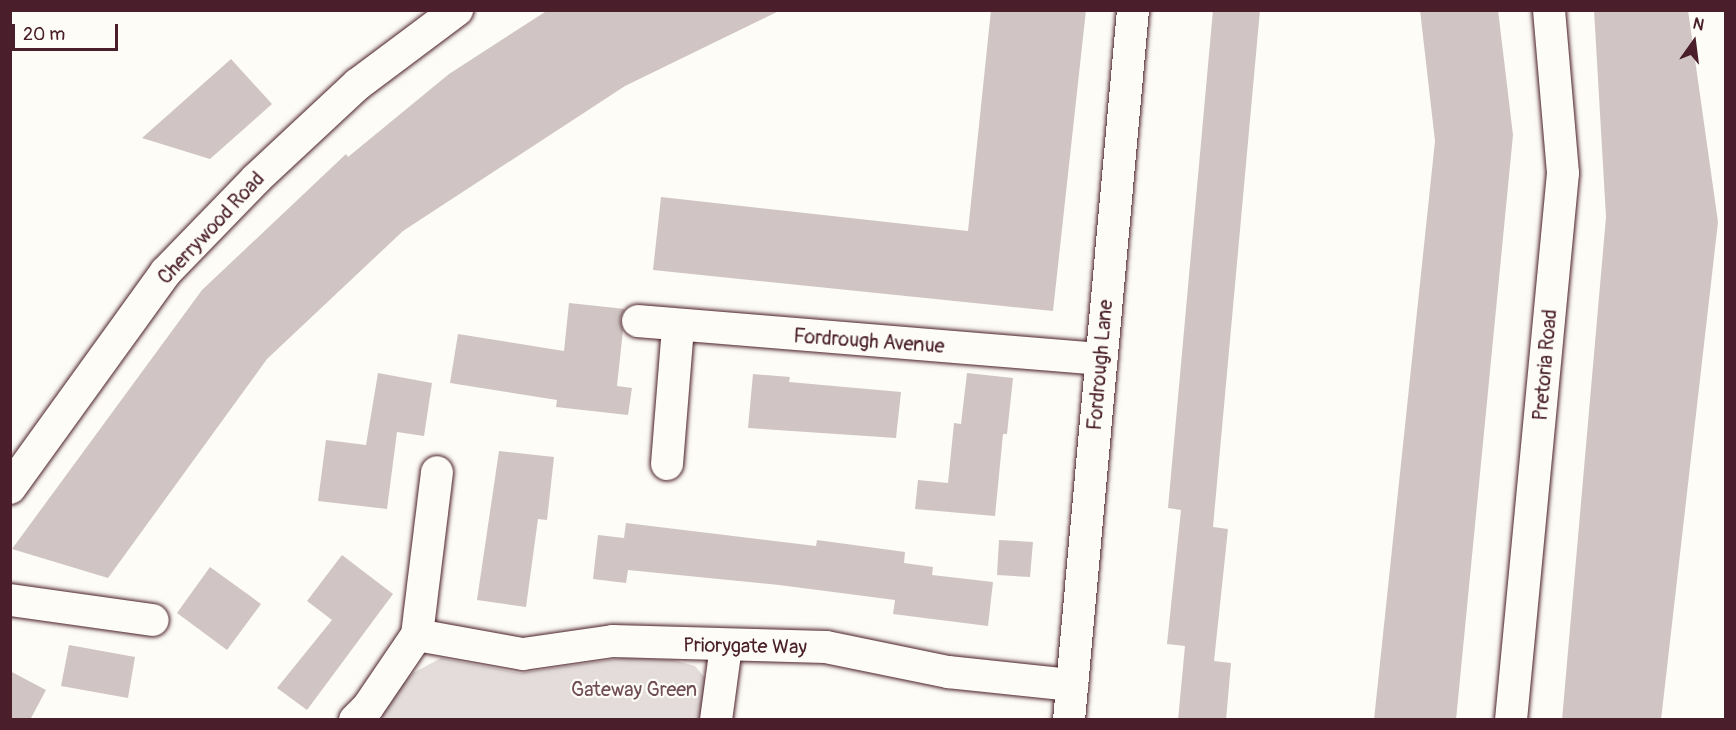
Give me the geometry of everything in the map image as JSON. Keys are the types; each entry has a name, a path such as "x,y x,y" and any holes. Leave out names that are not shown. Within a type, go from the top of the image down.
{"street":[{"name":"Cherrywood Road","path":"10,488 166,272 256,179 358,84 457,10"},
{"name":"Fordrough Lane","path":"1069,720 1133,10"},
{"name":"Pretoria Road","path":"1511,720 1563,173 1549,10"},
{"name":"Fordrough Avenue","path":"638,321 1101,359"},
{"path":"667,464 678,326"},
{"path":"355,720 368,707 417,635 437,472"},
{"path":"10,600 153,620"},
{"name":"Priorygate Way","path":"417,635 523,654 613,641 726,646 826,647 948,672 1072,686"},
{"path":"716,720 726,646"}],"green space":[{"name":"Gateway Green","path":"441,658 520,673 623,658 674,660 695,666 711,685 707,719 369,720 413,673"}],"building":[{"path":"548,10 781,10 625,86 403,231 267,359 108,578 12,549 202,290 346,154 348,157 449,74"},
{"path":"991,10 1086,10 1053,311 653,270 661,197 968,231"},
{"path":"1213,10 1260,10 1213,527 1228,529 1214,661 1231,663 1226,720 1178,720 1185,646 1167,644 1181,510 1168,508"},
{"path":"1420,10 1498,10 1513,135 1456,720 1374,720 1435,141"},
{"path":"1594,10 1688,10 1718,222 1661,720 1562,720 1606,217"},
{"path":"231,59 272,104 210,159 142,138"},
{"path":"569,303 625,309 620,319 623,330 617,386 632,388 628,415 556,407 557,400 450,383 458,334 564,351"},
{"path":"378,373 432,383 424,436 397,432 387,509 318,501 326,440 366,445"},
{"path":"967,373 1013,378 1007,434 1003,434 995,516 915,509 918,480 948,483 954,423 961,424"},
{"path":"753,374 790,377 789,382 901,392 896,438 748,428"},
{"path":"499,451 554,457 547,520 538,519 526,607 477,600"},
{"path":"626,523 816,546 817,540 905,552 904,563 933,567 932,575 993,582 988,626 893,614 895,600 779,585 628,570 626,583 593,579 598,535 624,538"},
{"path":"999,540 1033,542 1030,577 997,575"},
{"path":"342,555 393,594 307,710 277,688 332,620 307,601"},
{"path":"210,567 261,604 227,650 177,613"},
{"path":"69,645 135,657 128,698 61,686"},
{"path":"10,671 46,690 30,720 10,720"}]}
